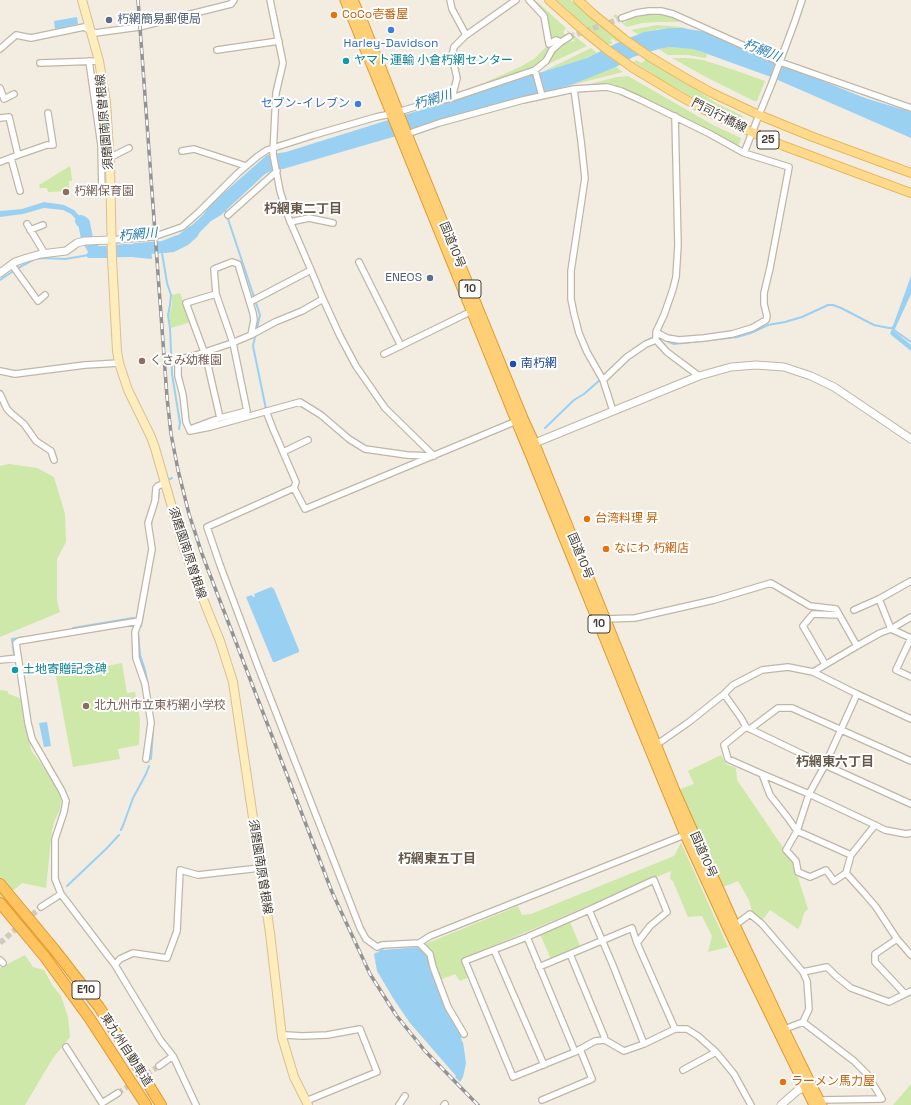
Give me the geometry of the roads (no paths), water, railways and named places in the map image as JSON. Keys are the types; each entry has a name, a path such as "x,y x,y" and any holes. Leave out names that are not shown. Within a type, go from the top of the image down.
{"highway":[{"name":"国道10号","path":"345,0 395,113 519,420"},
{"name":"国道10号","path":"353,0 363,22 395,113"},
{"name":"国道10号","path":"404,135 472,312 531,444 605,619 656,745 689,833"},
{"name":"国道10号","path":"531,444 640,726 781,1031 808,1085 819,1103"},
{"name":"東九州自動車道","path":"0,884 54,949 99,1008 161,1105"},
{"name":"東九州自動車道","path":"0,903 45,957 90,1019 146,1105"}],"main road":[{"name":"須磨園南原曽根線","path":"82,0 99,61 106,102 111,241 117,351 119,363 128,390 151,437 184,549 206,610 220,640 233,682 270,933 282,1036 294,1077 307,1103"},
{"name":"門司行橋線","path":"549,0 605,48 678,95 752,133 820,160 911,193"},
{"name":"門司行橋線","path":"578,0 593,14 650,56 687,79 733,104 813,137 911,173"}],"street":[{"path":"0,49 16,35 31,38 84,27 95,33 102,33 139,27 231,4 234,0"},
{"path":"270,0 283,63 276,93 273,151 280,191 290,222 322,299 356,366 385,408 434,456"},
{"path":"450,0 452,9 464,30 465,36"},
{"path":"452,98 457,78 452,56 454,47 465,36 516,0"},
{"path":"529,0 544,16 549,44 556,40 561,42"},
{"path":"744,153 780,62 802,0"},
{"path":"622,18 636,13 661,11 673,14 780,62 911,108"},
{"path":"0,273 14,268 27,258 66,251 77,244 89,241 111,241 154,237 182,228 238,173 267,150 273,151 314,135 376,117 452,98 535,70 546,61 552,50 569,37"},
{"path":"218,50 279,41"},
{"path":"89,61 101,145 102,193 110,193"},
{"path":"40,63 99,61"},
{"path":"535,70 541,94"},
{"path":"0,86 4,99 14,94"},
{"path":"404,135 439,123 541,94 574,89 607,88 621,91 675,116 744,153 789,167 764,293 764,304 767,316 766,320 752,328 732,334 704,338 679,340 666,338 656,332"},
{"path":"574,89 582,140 585,178 570,272 571,299 579,334 587,352 603,380 613,411"},
{"path":"0,162 47,145 53,145 48,113"},
{"path":"675,116 678,245 676,277 664,315 656,332 656,340 667,352 699,376"},
{"path":"0,118 9,117 18,155"},
{"path":"50,122 57,121"},
{"path":"109,158 129,148"},
{"path":"182,151 194,149 246,166"},
{"path":"11,158 20,191"},
{"path":"228,215 277,171"},
{"path":"290,222 309,218 333,223"},
{"path":"27,224 46,254"},
{"path":"30,230 43,225"},
{"path":"190,431 195,427 220,418 247,411 233,343 216,294 214,269 232,262 238,264 253,300 254,320 252,335"},
{"path":"359,262 401,346"},
{"path":"14,268 38,300 45,296"},
{"path":"253,300 311,270"},
{"path":"216,294 186,303 203,346 220,418"},
{"path":"190,431 186,422 183,395 178,376 177,363 180,359 233,343 252,335 275,322 302,312 322,299"},
{"path":"384,354 472,312"},
{"path":"603,380 627,357 646,344 656,340"},
{"path":"0,371 15,374 85,365 119,363"},
{"path":"531,444 699,376 731,367 756,365 784,367 811,376 834,387 911,439"},
{"path":"0,394 7,409 24,424 36,441 51,451 54,460"},
{"path":"190,431 210,427 300,402 321,415 349,439 365,449 407,455 434,456"},
{"path":"266,411 296,482 294,488 305,509 519,420"},
{"path":"283,452 308,440"},
{"path":"146,759 151,723 145,684 136,658 135,632 152,549 148,523 155,501 156,488 165,484"},
{"path":"294,488 207,527 257,664 360,928 366,939 377,947 382,945 420,943 430,936 689,833"},
{"path":"854,610 911,582"},
{"path":"605,619 635,618 714,600 771,583 810,606 836,609 857,646"},
{"path":"878,599 891,629 911,638 896,670 911,677"},
{"path":"825,664 803,626 813,614 839,615"},
{"path":"813,672 880,633 891,629 911,617"},
{"path":"138,621 19,641 16,643 32,739 62,791 66,801 55,840 55,879 61,894 115,965 161,1041 173,1056 196,1105"},
{"path":"0,660 18,658"},
{"path":"656,745 689,722 733,685 762,670 788,667 813,672 911,719"},
{"path":"724,694 748,728 911,804"},
{"path":"857,694 825,765 809,794 796,831 786,850 796,861 798,872 810,877 826,870 834,881 846,873 851,855 875,825"},
{"path":"911,761 792,708 778,708 724,745 728,759 809,794 885,830 906,834 911,833"},
{"path":"762,774 770,795 796,831 851,855"},
{"path":"115,965 120,959 133,953 168,958 177,931 180,870 198,875 260,868"},
{"path":"846,873 876,908 897,939 911,955"},
{"path":"637,943 650,926 667,912 654,880 527,937 465,961 513,1077 577,1051 595,1041 605,1040 624,1051 644,1044 675,1029 687,1029 698,1036 716,1052 734,1074 751,1105"},
{"path":"41,907 61,894"},
{"path":"589,910 644,1044"},
{"path":"732,927 750,914 762,924 803,972 807,981 809,1009 803,1022 781,1031"},
{"path":"539,967 632,928 637,943 675,1029"},
{"path":"527,937 577,1051 592,1079 542,1100"},
{"path":"897,939 875,954 875,962 905,994"},
{"path":"420,943 430,954 433,967 448,1007 464,1034"},
{"path":"494,950 544,1065"},
{"path":"570,954 605,1040"},
{"path":"803,972 827,967 851,988 889,1002 911,991"},
{"path":"803,1022 854,1061 867,1074 882,1099 819,1103"},
{"path":"282,1036 327,1035 360,1029 377,1072 307,1103"},
{"path":"66,1047 102,1103 118,1093"},
{"path":"683,1070 716,1052"},
{"path":"159,1066 173,1056"},
{"path":"781,1105 797,1091 808,1085"},
{"path":"399,1105 405,1096"}],"water":[{"path":"77,17 78,24 55,29 54,21"},
{"path":"669,28 682,28 706,32 758,55 865,98 911,112 911,138 771,77 692,49 669,47 633,57 616,67 571,85 283,169 273,170 265,174 221,215 211,221 188,245 174,252 164,253 162,241 176,237 192,225 203,215 210,205 267,155 286,152 587,58 619,42 644,32"},
{"path":"44,202 64,205 74,210 86,223 89,234 83,235 81,225 71,214 63,210 44,208 23,214 0,217 0,211 22,209"},
{"path":"124,244 151,245 152,259 131,257 88,258 86,255 91,248"},
{"path":"911,276 911,294 894,331 911,345 911,351 890,334"},
{"path":"271,587 274,589 299,650 299,652 275,662 273,662 246,597 252,595 255,597 254,594"},
{"path":"47,722 51,746 44,747 39,723"},
{"path":"419,947 427,954 445,1008 461,1035 466,1063 463,1077 460,1082 410,1023 377,971 374,954 377,952 378,953 383,949"}],"waterway":[{"path":"225,210 260,315 253,346 266,409"},
{"name":"朽網川","path":"81,221 84,223 87,238 95,252 106,252"},
{"name":"朽網川","path":"136,249 163,247 178,241"},
{"path":"161,247 167,283 171,295 168,315 172,374 180,423 179,429"},
{"path":"0,280 35,259 65,259 89,255"},
{"path":"646,341 654,337 658,337 674,344 737,337 751,333 768,325 802,317 828,305 841,308 874,325 889,328 893,327"},
{"path":"894,330 911,342"},
{"path":"604,375 618,362"},
{"path":"545,428 574,400 584,394 601,379"},
{"path":"155,509 159,490"},
{"path":"151,526 152,517"},
{"path":"141,626 154,549"},
{"path":"73,628 133,618 139,619"},
{"path":"138,632 140,655 148,685"},
{"path":"14,654 12,639 41,635"},
{"path":"151,759 153,731"},
{"path":"121,830 133,798 149,766"},
{"path":"67,886 119,835"}],"tunnel":[{"path":"569,37 622,18"},
{"path":"0,943 41,907"},
{"path":"118,1093 159,1066"}],"railway":[{"path":"138,0 167,397 171,434 189,514 202,554 332,892 370,974 396,1015 425,1051 478,1105"}],"place":[{"name":"CoCo壱番屋","path":"334,15"},
{"name":"朽網簡易郵便局","path":"109,20"},
{"name":"Harley-Davidson","path":"391,30"},
{"name":"ヤマト運輸 小倉朽網センター","path":"346,61"},
{"name":"セブン-イレブン","path":"358,104"},
{"name":"朽網保育園","path":"66,192"},
{"name":"ENEOS","path":"430,278"},
{"name":"くさみ幼稚園","path":"142,361"},
{"name":"南朽網","path":"513,364"},
{"name":"台湾料理 昇","path":"587,519"},
{"name":"なにわ 朽網店","path":"606,549"},
{"name":"土地寄贈記念碑","path":"15,670"},
{"name":"北九州市立東朽網小学校","path":"86,706"},
{"name":"ラーメン馬力屋","path":"783,1082"}],"district":[{"name":"朽網東二丁目","path":"303,209"},
{"name":"朽網東六丁目","path":"835,762"},
{"name":"朽網東五丁目","path":"437,859"}]}
